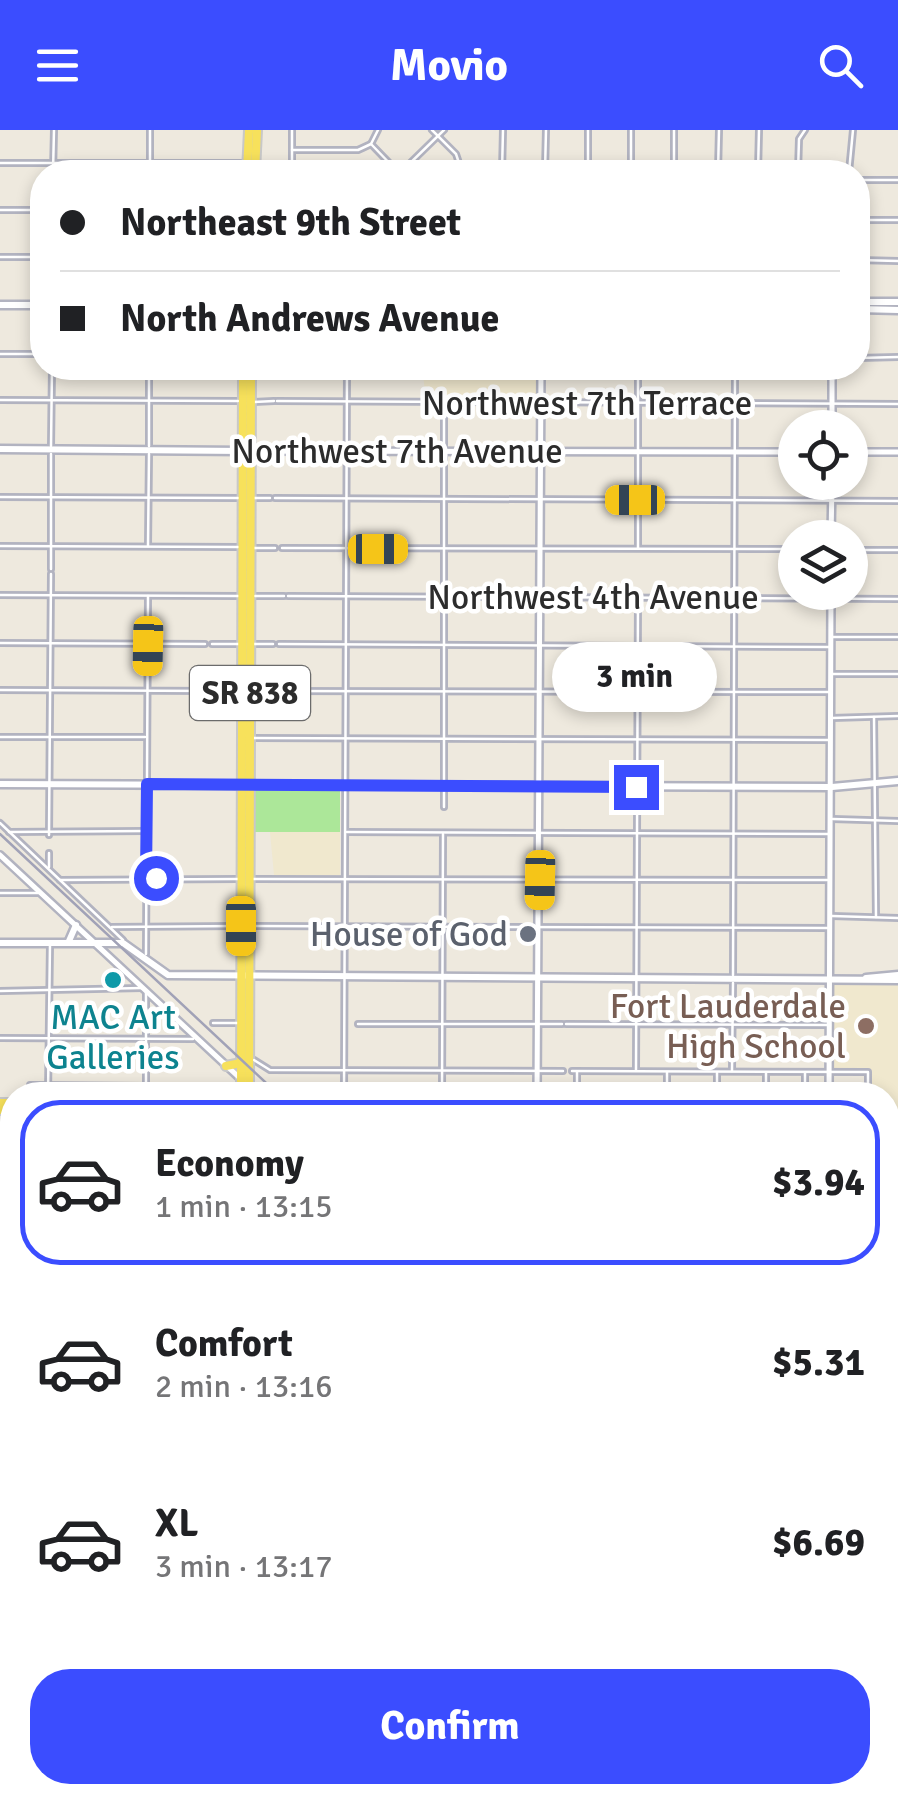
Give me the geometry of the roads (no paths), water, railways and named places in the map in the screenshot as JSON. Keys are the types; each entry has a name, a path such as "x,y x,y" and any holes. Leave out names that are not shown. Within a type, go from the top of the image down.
{"main road":[{"path":"247,160 249,130"},
{"path":"256,160 257,130"},
{"path":"0,305 30,305"},
{"path":"870,305 898,306"},
{"name":"SR 838","path":"245,1082 247,380"},
{"name":"Northwest 7th Avenue","path":"0,449 247,451"},
{"name":"SR 838","path":"246,644 242,678 250,738 241,868 246,882"},
{"path":"0,784 832,787 898,781"},
{"path":"66,942 74,937 76,925"},
{"path":"0,943 128,944 168,975 898,978"},
{"name":"SR 838","path":"245,976 242,1044 246,1062"},
{"path":"226,1066 246,1062 260,1065"}],"street":[{"path":"53,160 54,130"},
{"path":"150,130 150,160"},
{"path":"292,130 292,160"},
{"path":"292,150 358,150 372,144 378,130"},
{"path":"432,130 458,160"},
{"path":"413,160 444,130"},
{"path":"502,160 503,130"},
{"path":"545,160 546,130"},
{"path":"588,130 588,160"},
{"path":"630,160 631,130"},
{"path":"674,130 674,160"},
{"path":"718,160 719,130"},
{"path":"758,130 758,160"},
{"path":"798,160 798,139 805,130"},
{"path":"851,160 853,130"},
{"path":"372,144 388,160"},
{"path":"0,163 30,163"},
{"path":"870,180 898,180"},
{"path":"0,210 30,210"},
{"path":"870,220 898,220"},
{"path":"0,257 30,257"},
{"path":"870,260 898,261"},
{"path":"0,354 30,354"},
{"path":"870,358 898,357"},
{"path":"50,833 52,380"},
{"path":"148,547 149,380"},
{"path":"344,1082 348,380"},
{"path":"538,1082 541,380"},
{"path":"638,380 638,549"},
{"path":"732,1072 735,380"},
{"path":"832,380 832,410"},
{"name":"Northwest 7th Terrace","path":"0,400 898,404"},
{"path":"444,403 444,807"},
{"name":"Northwest 7th Avenue","path":"247,451 778,452"},
{"path":"868,452 898,452"},
{"path":"0,497 898,501"},
{"path":"831,520 832,501"},
{"path":"0,546 248,551 275,548"},
{"path":"282,548 778,549"},
{"path":"868,550 898,550"},
{"name":"Northwest 4th Avenue","path":"0,595 778,597"},
{"path":"144,959 148,596"},
{"path":"636,1070 638,598"},
{"name":"Northwest 4th Avenue","path":"868,598 898,599"},
{"path":"829,1082 831,610"},
{"path":"831,637 898,637"},
{"path":"0,643 205,644"},
{"path":"212,644 273,644"},
{"path":"280,644 831,647"},
{"path":"831,674 898,674"},
{"path":"0,690 270,691"},
{"path":"278,691 830,692"},
{"path":"831,718 898,716"},
{"path":"874,717 876,917"},
{"path":"0,737 147,738"},
{"path":"250,738 830,740"},
{"path":"832,818 898,820"},
{"path":"0,823 128,944"},
{"path":"8,832 147,831"},
{"path":"346,832 831,834"},
{"path":"442,1082 443,833"},
{"path":"49,870 50,853"},
{"path":"0,855 239,1082"},
{"path":"60,880 830,880"},
{"path":"0,893 41,893"},
{"path":"831,916 898,918"},
{"path":"110,928 831,928"},
{"path":"49,1082 50,942"},
{"path":"0,992 144,989"},
{"path":"144,989 146,1082"},
{"path":"213,1023 242,1023"},
{"path":"344,1024 831,1025"},
{"path":"0,1038 197,1038"},
{"path":"260,1065 270,1070 563,1071"},
{"path":"576,1082 575,1071 636,1070 868,1072 868,1082"},
{"path":"667,1071 667,1082"},
{"path":"717,1072 717,1082"},
{"path":"766,1072 766,1082"},
{"path":"806,1072 806,1082"}],"railway":[{"path":"0,834 265,1082"}],"place":[{"name":"House of God","path":"528,934"},
{"name":"MAC Art Galleries","path":"113,980"},
{"name":"Fort Lauderdale High School","path":"866,1026"}]}
